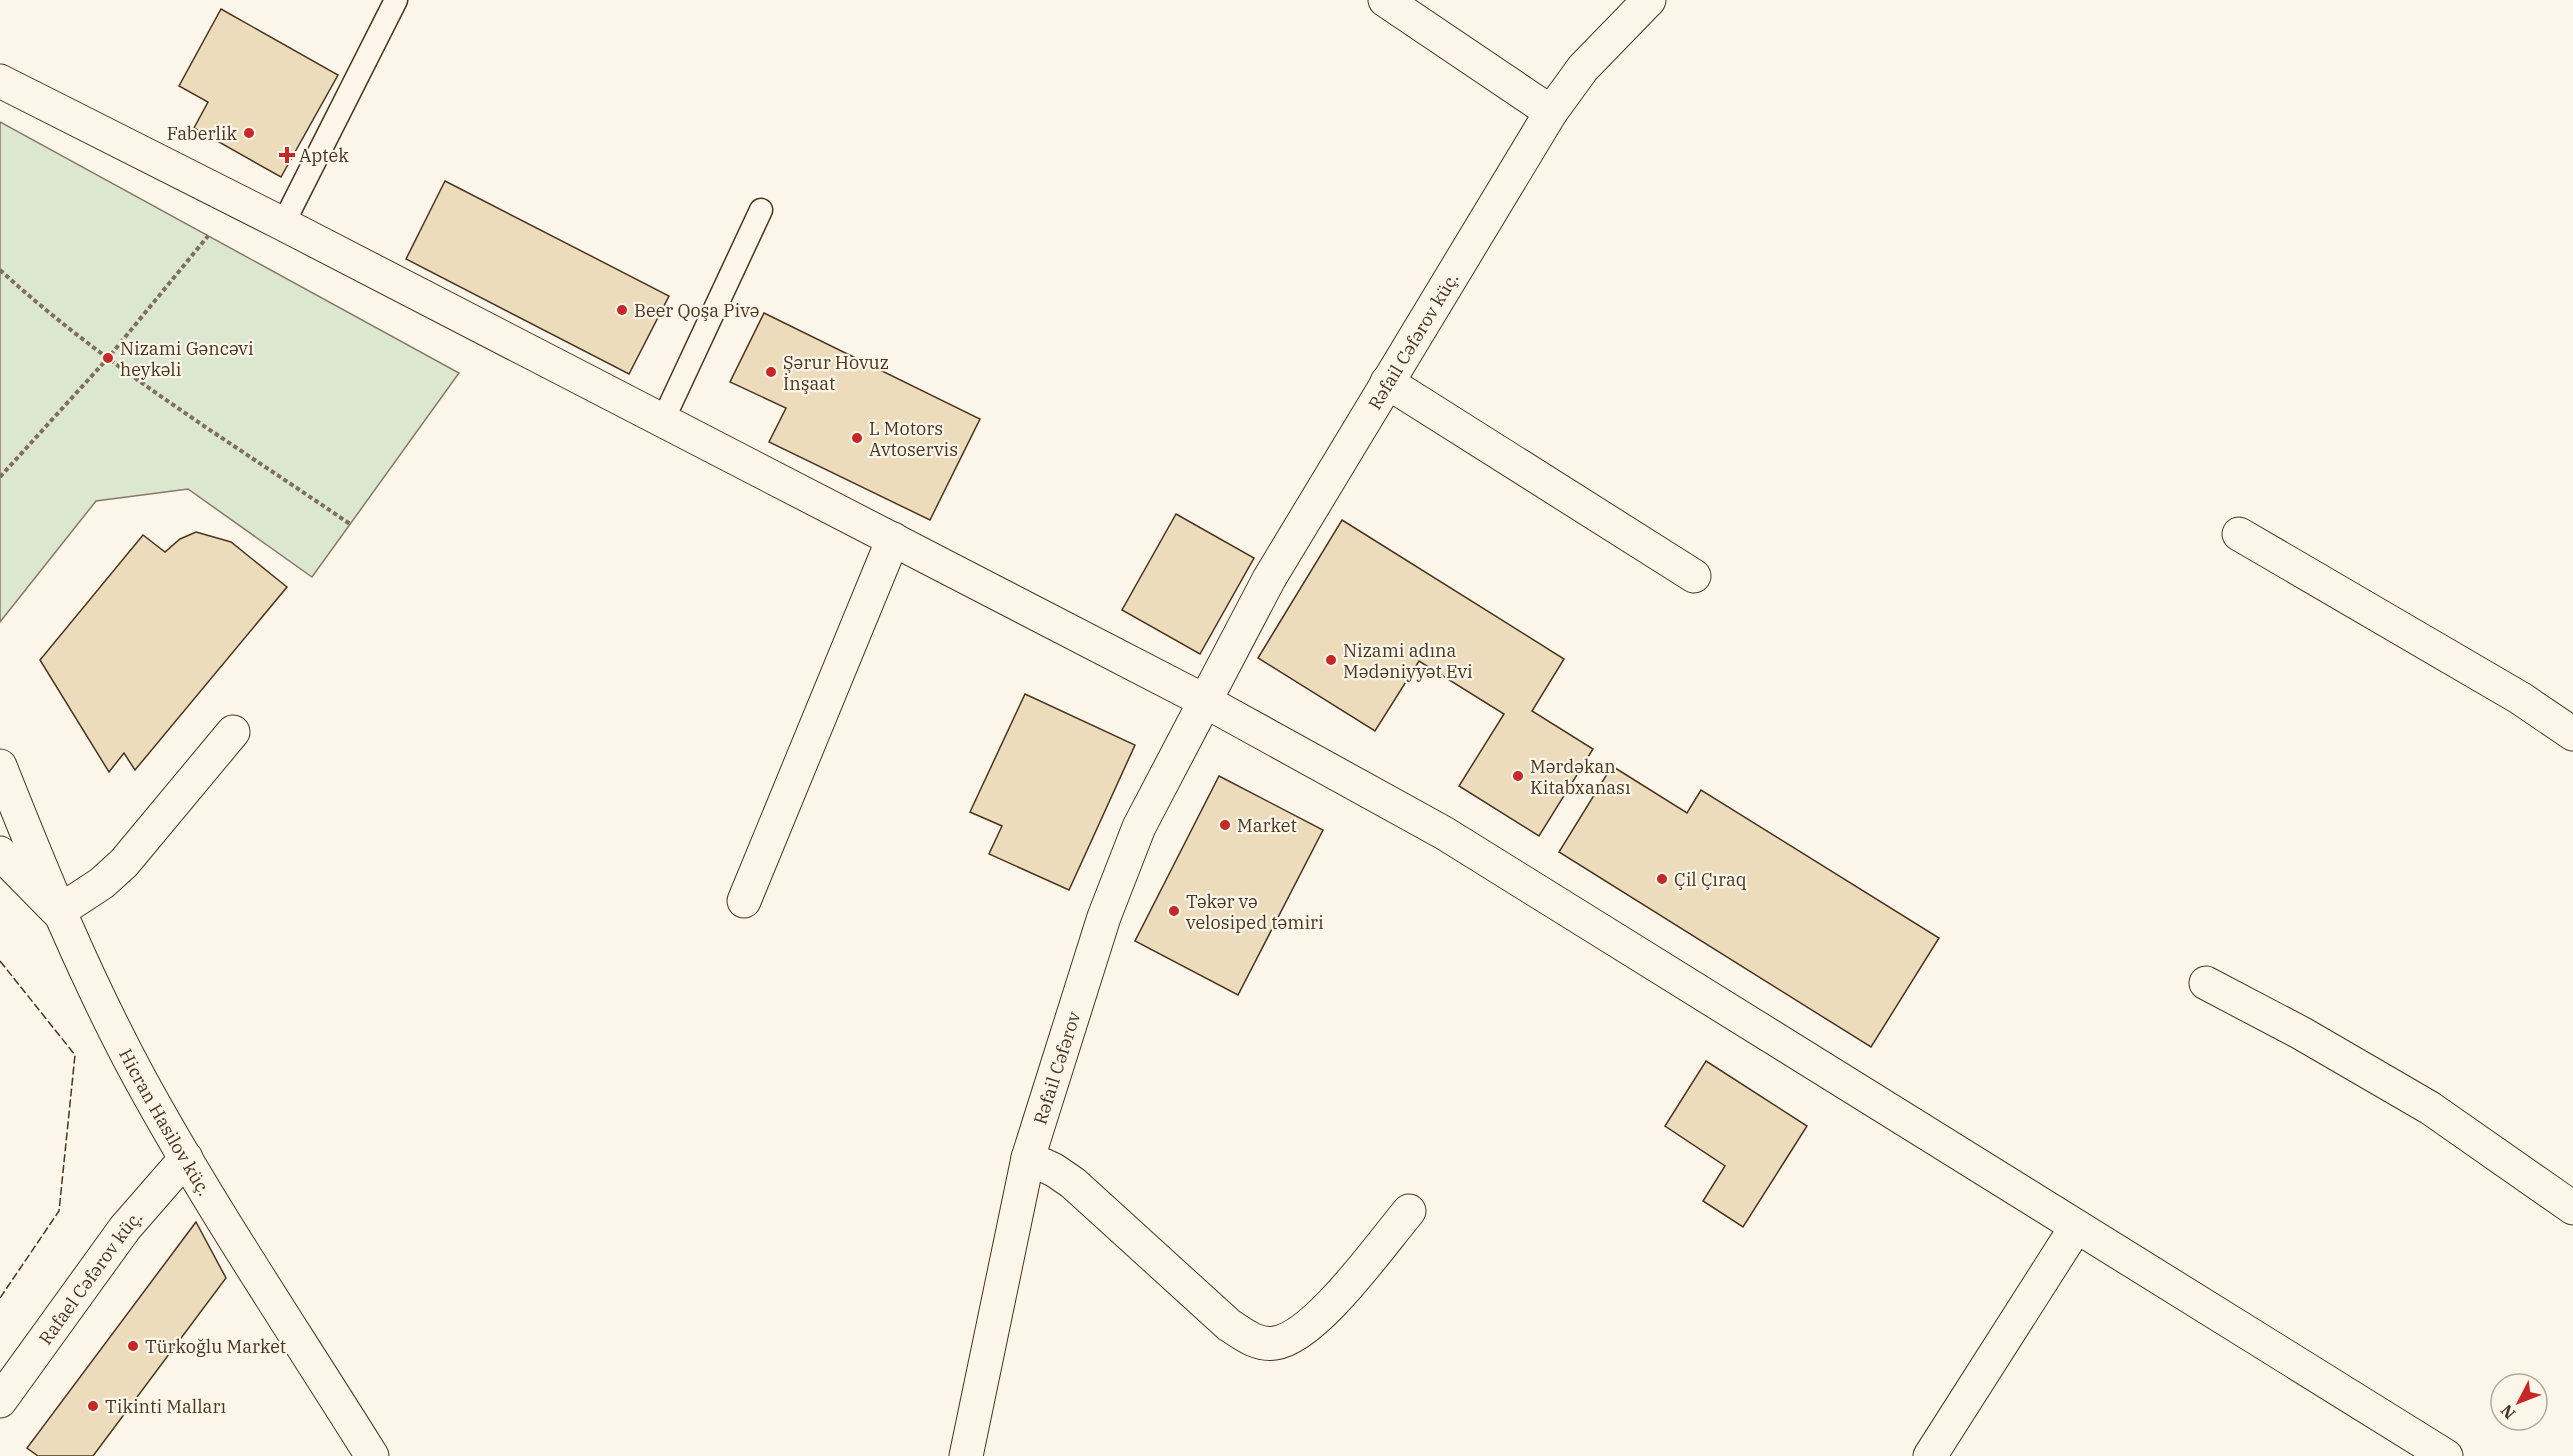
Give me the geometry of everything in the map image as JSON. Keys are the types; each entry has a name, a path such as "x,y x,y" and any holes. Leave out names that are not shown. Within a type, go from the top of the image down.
{"street":[{"path":"1385,0 1551,112"},
{"name":"Rəfail Cəfərov küç.","path":"1203,700 1269,579 1551,112 1583,68 1648,0"},
{"path":"0,81 283,224 1203,700 1483,857 2446,1456"},
{"path":"1387,382 1694,576"},
{"path":"2239,534 2520,698 2573,734"},
{"path":"744,901 893,539"},
{"name":"Rəfail Cəfərov","path":"966,1456 1028,1158 1071,1018 1139,827 1203,700"},
{"path":"0,853 58,912 102,883 124,863 233,732"},
{"name":"Hicran Hasilov küç.","path":"0,766 58,912 139,1076 186,1158 372,1456"},
{"path":"2206,983 2301,1033 2430,1108 2573,1208"},
{"name":"Rafael Cəfərov küç.","path":"0,1401 125,1228 186,1158"},
{"path":"1028,1158 1054,1170 1072,1183 1229,1325 1253,1341 1274,1343 1297,1336 1326,1309 1409,1211"},
{"path":"1930,1456 2076,1227"}],"lane":[{"path":"283,224 396,0"},
{"path":"663,420 760,210"}],"path":[{"path":"0,477 108,357 208,236"},
{"path":"0,270 35,302 108,357 350,524"}],"green space":[{"path":"0,122 459,373 312,577 188,489 96,501 0,622"}],"building":[{"path":"221,9 338,75 281,177 194,128 208,102 179,86"},
{"path":"445,181 669,296 629,374 406,259"},
{"path":"764,313 980,419 930,520 769,442 786,408 730,382"},
{"path":"1176,514 1254,558 1200,654 1122,610"},
{"path":"1342,520 1564,659 1532,711 1593,749 1539,836 1459,786 1504,714 1419,661 1375,731 1258,658"},
{"path":"196,532 231,542 287,587 135,770 124,753 109,772 40,660 143,535 165,552 180,539"},
{"path":"1025,694 1135,745 1069,890 989,854 1002,826 970,812"},
{"path":"1612,766 1687,813 1701,790 1939,938 1871,1047 1559,852"},
{"path":"1219,776 1323,830 1238,995 1135,941"},
{"path":"1706,1061 1807,1126 1743,1227 1703,1201 1725,1166 1665,1126"},
{"path":"196,1222 226,1278 93,1456 38,1456 27,1448"}],"fence":[{"path":"0,961 75,1055 59,1211 0,1298"}],"place":[{"name":"Faberlik","path":"249,133"},
{"name":"Aptek","path":"287,155"},
{"name":"Beer Qoşa Pivə","path":"622,310"},
{"name":"Nizami Gəncəvi heykəli","path":"108,358"},
{"name":"Şərur Hovuz İnşaat","path":"771,372"},
{"name":"L Motors Avtoservis","path":"857,438"},
{"name":"Nizami adına Mədəniyyət Evi","path":"1331,660"},
{"name":"Mərdəkan Kitabxanası","path":"1518,776"},
{"name":"Market","path":"1225,825"},
{"name":"Çil Çıraq","path":"1662,879"},
{"name":"Təkər və velosiped təmiri","path":"1174,911"},
{"name":"Türkoğlu Market","path":"133,1346"},
{"name":"Tikinti Malları","path":"93,1406"}]}
